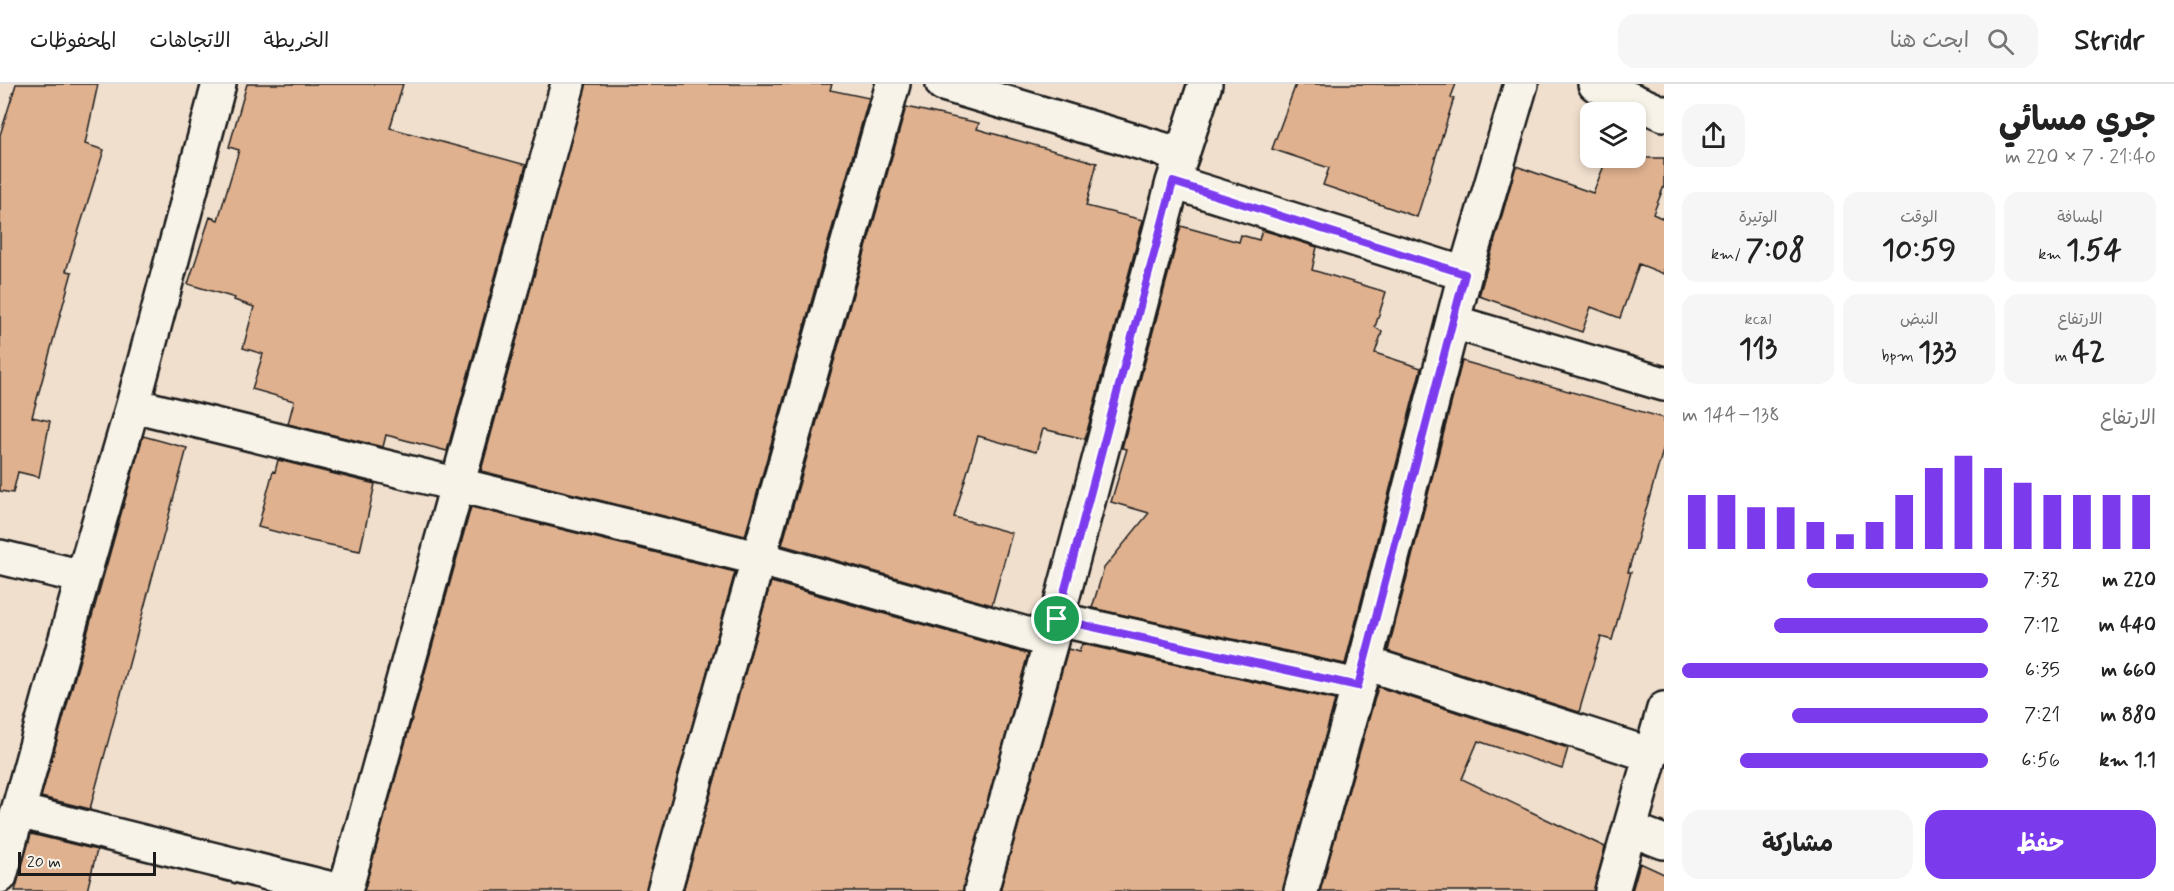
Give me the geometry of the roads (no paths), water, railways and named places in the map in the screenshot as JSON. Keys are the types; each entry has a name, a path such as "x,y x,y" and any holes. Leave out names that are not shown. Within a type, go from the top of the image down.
{"street":[{"path":"0,876 133,405 219,84"},
{"path":"345,891 568,84"},
{"path":"664,891 893,84"},
{"path":"943,84 1465,274"},
{"path":"981,891 1178,169 1205,84"},
{"path":"1301,891 1362,675 1465,274 1521,84"},
{"path":"1595,84 1664,114"},
{"path":"1453,322 1664,384"},
{"path":"133,405 1054,630 1362,675 1651,755"},
{"path":"0,557 83,577"},
{"path":"1612,891 1664,709"},
{"path":"18,812 340,891"},
{"path":"1630,829 1664,842"}]}
